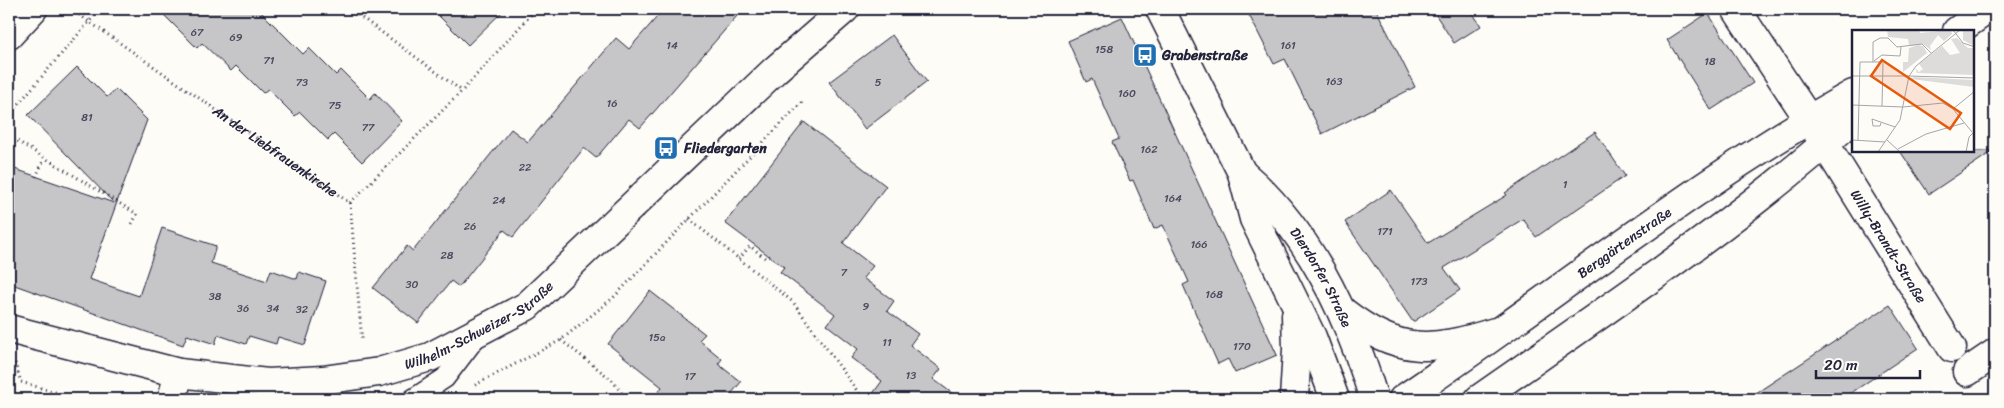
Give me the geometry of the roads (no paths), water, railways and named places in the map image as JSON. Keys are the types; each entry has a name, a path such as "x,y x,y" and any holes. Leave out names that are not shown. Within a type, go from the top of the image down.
{"street":[{"path":"9,35 32,9"},
{"name":"Wilhelm-Schweizer-Straße","path":"10,341 180,373 268,383 323,380 365,374 430,357 527,306 768,76 846,9"},
{"name":"Dierdorfer Straße","path":"1160,9 1242,173 1254,219 1323,363 1336,399"},
{"name":"Willy-Brandt-Straße","path":"1736,9 1825,144 1952,348"},
{"path":"1958,30 1988,9"},
{"name":"Berggärtenstraße","path":"1402,399 1693,195 1808,119 1852,95"},
{"path":"1479,399 1692,249 1825,144 1852,120"},
{"name":"Dierdorfer Straße","path":"1242,173 1262,190 1292,225 1342,310 1357,345 1374,399"},
{"path":"1294,399 1297,349 1296,304"},
{"path":"1342,310 1362,326 1402,345 1433,348 1456,344 1499,331"},
{"path":"1967,372 1995,353"},
{"path":"172,399 180,373"}],"lane":[{"path":"413,399 446,378 482,330"},
{"path":"268,383 298,399"}],"place":[{"name":"Grabenstraße","path":"1145,55"},
{"name":"Fliedergarten","path":"666,148"}]}
